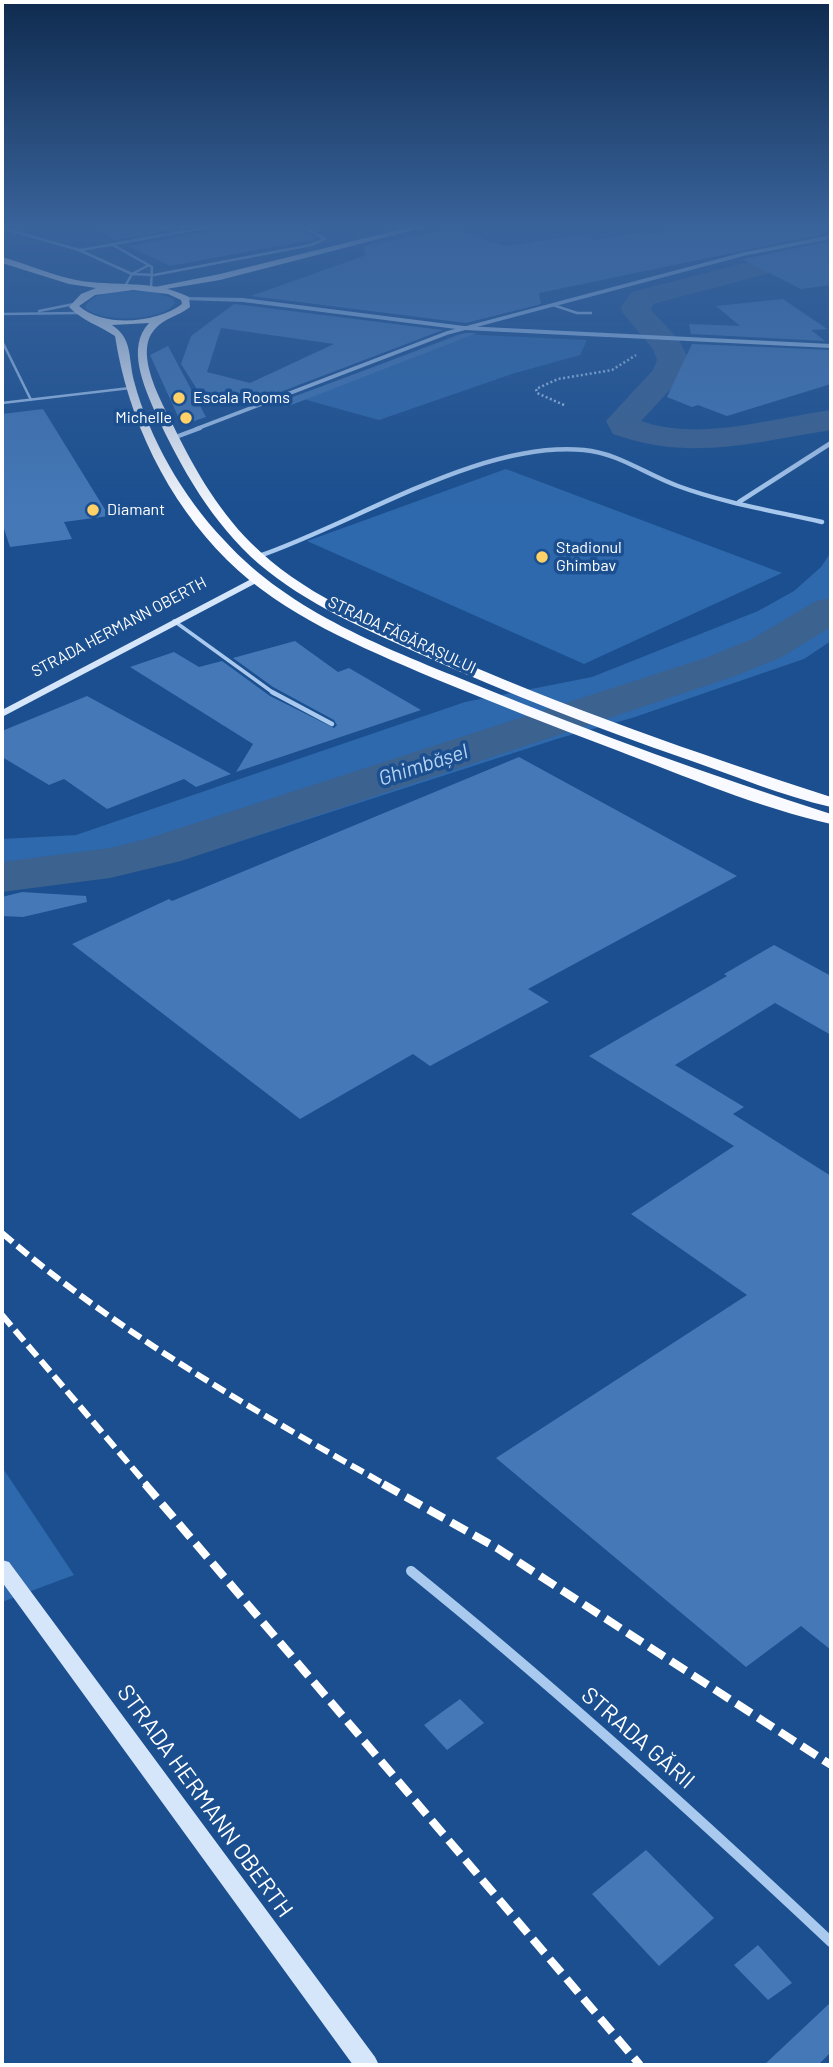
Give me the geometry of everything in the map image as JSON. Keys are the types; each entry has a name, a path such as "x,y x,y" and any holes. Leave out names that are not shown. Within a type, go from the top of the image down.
{"highway":[{"name":"STRADA FĂGĂRAȘULUI","path":"100,321 120,335 130,388 159,453 192,509 224,548 257,579 311,614 358,638 477,690 620,747 831,819"},
{"name":"STRADA FĂGĂRAȘULUI","path":"159,321 145,335 144,359 150,386 173,438 215,507 259,556 331,606 497,683 636,736 831,802"}],"main road":[{"name":"STRADA HERMANN OBERTH","path":"2,714 257,579"},
{"name":"STRADA HERMANN OBERTH","path":"4,1575 367,2065"}],"street":[{"path":"413,321 464,328 831,346"},
{"path":"173,438 464,328 488,321"},
{"path":"739,502 831,443"},
{"path":"259,556 472,470 555,450 594,452 678,486 822,522"},
{"name":"STRADA GĂRII","path":"411,1571 495,1639 742,1858 831,1942"}],"lane":[{"path":"2,341 31,400"},
{"path":"2,403 130,388"},
{"path":"174,621 270,691 331,724"}],"path":[{"path":"564,405 537,394 536,389 558,379 612,370 643,348 635,335"}],"shaded area":[{"path":"459,334 587,340 580,355 512,374 379,420 296,397"},
{"name":"Stadionul Ghimbav","path":"506,469 782,573 584,664 307,541"},
{"path":"831,552 831,641 804,659 632,718 560,738 210,851 102,877 2,888 2,839 76,835 465,702 592,677 758,611 794,591 821,567"},
{"path":"2,1467 74,1575 2,1602"}],"building":[{"path":"211,321 374,321 443,330 254,402 207,405 181,364 191,336","holes":["221,328 334,344 250,383 207,372"]},
{"path":"735,321 816,321 827,329 811,330 825,341 691,334 689,324 740,326"},
{"path":"465,333 477,333 286,407 274,404"},
{"path":"692,344 831,350 831,384 727,416 698,405 692,407 667,397"},
{"path":"168,346 206,417 182,425 150,355"},
{"path":"43,409 109,516 64,522 72,539 10,547 2,523 2,414"},
{"path":"295,641 338,672 349,668 421,710 236,772 253,744 130,667 174,652 199,667 222,661 270,696 334,728 337,725 334,720 273,687 233,658"},
{"path":"87,696 231,774 196,787 184,779 107,809 64,779 49,785 2,757 2,731"},
{"path":"519,757 737,876 528,989 549,1002 430,1066 413,1054 300,1119 72,944 169,899 172,901"},
{"path":"22,892 86,896 87,902 23,917 2,916 2,897"},
{"path":"774,945 831,976 831,1035 775,1003 675,1065 744,1107 733,1114 831,1176 831,1650 801,1626 746,1667 496,1458 747,1295 631,1214 734,1146 589,1056 727,976 724,974"},
{"path":"460,1699 484,1723 447,1750 424,1725"},
{"path":"646,1850 714,1918 659,1966 592,1894"},
{"path":"758,1945 792,1983 768,2000 734,1965"},
{"path":"831,2002 831,2052 818,2065 764,2065"}],"waterway":[{"name":"Ghimbășel","path":"645,321 668,347 673,360 667,374 623,421 625,427 648,435 700,439 831,420"},
{"name":"Ghimbășel","path":"2,877 110,863 163,850 393,772 720,667 767,648 831,610"}],"railway":[{"path":"2,1233 92,1304 139,1337 237,1399 386,1485"},
{"path":"2,1315 147,1485"},
{"path":"145,1484 640,2065"},
{"path":"383,1484 497,1548 831,1765"}],"place":[{"name":"Escala Rooms","path":"179,398"},
{"name":"Michelle","path":"186,418"},
{"name":"Diamant","path":"93,510"},
{"name":"Stadionul Ghimbav","path":"542,557"}]}
